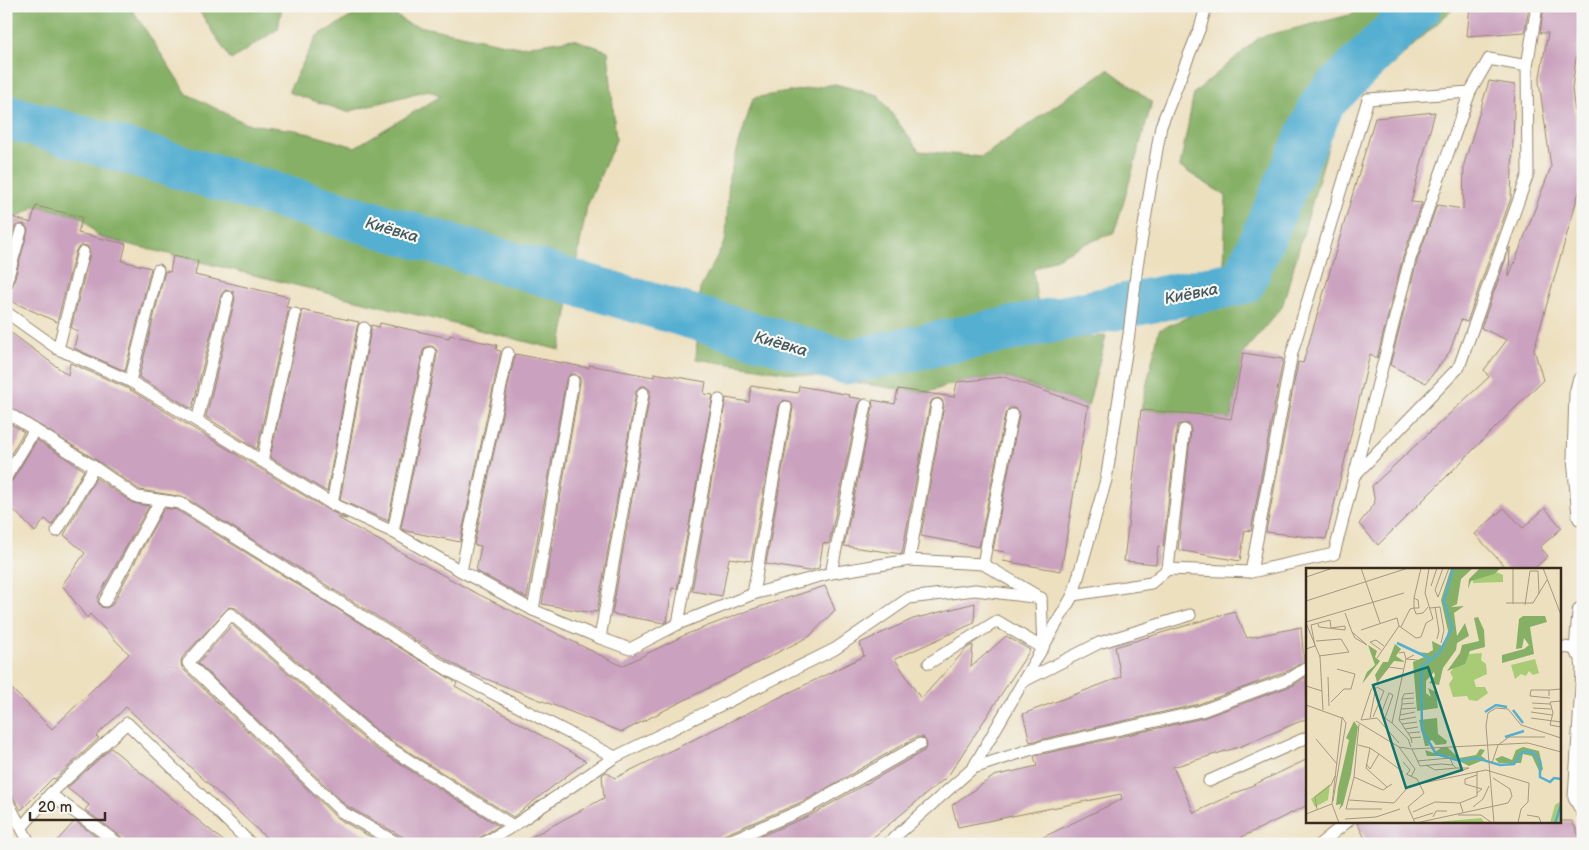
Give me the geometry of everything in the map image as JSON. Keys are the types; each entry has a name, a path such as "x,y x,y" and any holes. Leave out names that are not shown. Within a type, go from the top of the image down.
{"street":[{"path":"1583,382 1580,394 1578,458 1583,516"},
{"path":"1574,649 1583,612"}],"lane":[{"path":"886,844 973,768 1073,595 1106,480 1129,334 1137,266 1161,126 1201,25 1206,6"},
{"path":"1356,474 1459,368 1528,174 1527,66 1537,6"},
{"path":"1168,569 1251,572 1334,554 1410,259 1470,92 1489,59 1527,66"},
{"path":"1251,572 1292,353 1368,99 1470,92"},
{"path":"6,283 21,231"},
{"path":"58,349 83,252"},
{"path":"130,381 158,270"},
{"path":"197,421 228,297"},
{"path":"6,312 58,349 130,381 332,504 393,532 533,610 630,650 678,624 753,594 831,573 909,560 983,564 1042,598"},
{"path":"262,462 295,314"},
{"path":"332,504 364,328"},
{"path":"393,532 430,353"},
{"path":"461,571 508,353"},
{"path":"533,610 573,380"},
{"path":"600,638 643,393"},
{"path":"678,624 719,400"},
{"path":"831,573 866,405"},
{"path":"909,560 937,405"},
{"path":"753,594 786,407"},
{"path":"6,412 94,467 137,498 180,503 450,671 535,717 615,757"},
{"path":"983,564 1012,415"},
{"path":"1073,595 1151,584 1168,569 1184,430"},
{"path":"6,477 34,431"},
{"path":"57,531 94,467"},
{"path":"106,601 160,501"},
{"path":"483,844 615,757 835,649 909,598 975,590 1042,598"},
{"path":"1042,598 1043,648"},
{"path":"399,844 342,812 188,663 231,614 378,741 513,826"},
{"path":"1024,681 1098,643 1190,615"},
{"path":"929,663 996,621 1043,648"},
{"path":"1574,649 1582,671 1574,798 1583,814"},
{"path":"973,768 1032,749 1201,710 1290,678 1306,668"},
{"path":"22,827 50,794 127,723 251,844"},
{"path":"1209,781 1306,738"},
{"path":"722,844 807,808 920,744"},
{"path":"50,794 119,844"},
{"path":"6,799 30,844"},
{"path":"1320,844 1347,822"}],"green space":[{"path":"6,6 130,6 187,94 247,124 296,130 355,147 441,96 428,90 347,112 288,92 317,36 370,6 381,6 409,24 519,47 573,39 608,51 616,140 587,206 560,350 99,237 82,217 36,206 16,218 6,215"},
{"path":"196,6 282,6 278,29 231,60"},
{"path":"1363,6 1456,6 1337,116 1282,307 1243,353 1231,419 1141,410 1159,330 1223,301 1226,196 1180,167 1194,93 1260,37 1350,15"},
{"path":"1108,69 1152,102 1115,232 1080,246 1033,270 1042,339 1106,336 1088,406 1006,377 957,382 926,393 696,359 700,289 726,239 729,177 753,98 835,84 878,95 919,151 982,157"}],"building":[{"path":"1470,6 1529,6 1525,32 1467,36"},
{"path":"1544,6 1583,6 1572,89 1583,178 1534,349 1543,380 1378,545 1359,524 1375,503 1372,486 1489,377 1484,370 1507,340 1481,328 1510,247 1509,277 1551,167 1539,82 1548,33 1540,33"},
{"path":"1489,81 1515,85 1511,198 1467,322 1461,320 1450,351 1426,383 1390,365 1417,261 1437,205 1463,209 1464,164"},
{"path":"1435,112 1411,202 1422,203 1403,257 1377,358 1370,354 1326,539 1266,532 1298,362 1303,363 1375,118"},
{"path":"36,206 82,217 78,233 126,244 122,261 151,268 125,371 74,348 78,331 71,328 90,254 88,246 81,245 76,250 57,322 6,299 6,290 11,289 13,285 28,230 24,224 15,226 6,255 6,215 31,223"},
{"path":"173,256 198,261 195,275 289,297 286,307 291,308 288,312 257,449 206,417 235,299 233,291 225,290 221,295 192,409 139,377 165,271 170,272"},
{"path":"301,310 359,322 327,492 270,457 302,316"},
{"path":"380,323 449,338 450,335 497,345 496,350 501,351 460,542 406,531 401,528 437,355 437,350 432,346 427,346 423,351 388,521 340,500 371,325 379,327"},
{"path":"6,329 68,375 70,363 127,388 328,510 347,519 336,517 474,592 622,666 687,634 750,610 825,586 835,610 810,636 622,732 466,671 184,497 140,490 98,461 6,405"},
{"path":"1243,353 1283,359 1251,531 1245,530 1240,561 1178,550 1191,431 1189,424 1184,423 1178,425 1177,429 1163,547 1158,546 1156,564 1124,561 1141,410 1231,419"},
{"path":"515,354 589,368 589,365 654,377 654,373 706,382 704,394 713,395 677,589 672,588 667,621 664,623 612,614 650,394 650,390 645,386 640,386 636,392 597,612 592,611 592,613 542,604 580,382 580,378 575,374 570,374 566,380 527,598 476,571 481,546 474,545"},
{"path":"1004,377 1088,406 1061,571 1003,561 1005,552 993,550 1019,416 1019,412 1014,408 1009,408 1005,414 979,547 921,536 944,406 942,400 938,398 932,400 930,404 902,554 844,546 873,407 872,400 895,404 898,389 954,397 957,382"},
{"path":"751,386 798,393 799,386 862,399 859,403 829,544 823,543 819,568 808,571 766,564 793,408 791,402 784,400 779,406 751,561 729,558 722,596 692,591 726,398 749,402"},
{"path":"6,421 24,432 6,462"},
{"path":"37,440 84,470 52,525 45,519 35,532 6,502 6,484 12,481"},
{"path":"96,478 133,503 149,506 98,597 101,607 106,608 112,605 164,508 177,510 457,683 455,686 586,761 513,817 382,735 236,608 229,607 182,658 182,668 337,818 383,844 273,844 126,707 96,736 99,738 55,779 53,778 21,810 12,795 6,792 6,683 52,729 129,654 90,614 87,618 62,585 85,553 64,535"},
{"path":"1504,508 1523,528 1545,508 1562,528 1540,547 1548,556 1535,568 1506,568 1475,534"},
{"path":"975,603 974,623 895,659 921,699 967,648 973,645 971,667 1006,636 1030,650 948,776 865,844 742,844 811,815 924,751 927,744 923,737 916,737 804,801 719,837 715,844 518,844 604,798 602,775 606,772 615,778 864,656 860,643 913,619"},
{"path":"1234,611 1247,638 1301,627 1304,661 1288,671 1199,704 1030,742 1023,714 1121,677 1115,647"},
{"path":"232,625 373,747 499,826 479,838 476,844 406,844 403,837 347,806 198,663"},
{"path":"1306,677 1306,719 1239,747 1173,767 1194,813 1306,760 1306,806 1242,837 1245,844 1029,844 1122,799 1121,794 958,827 952,805 994,776 1037,766 1034,756 1203,718 1294,685"},
{"path":"111,748 227,844 126,844 123,838 85,810 89,805 67,788"},
{"path":"75,821 106,844 54,844"},
{"path":"1572,821 1583,844 1368,844 1357,822"}],"waterway":[{"name":"Киёвка","path":"6,116 846,362 1243,282 1323,102 1420,6"}]}
